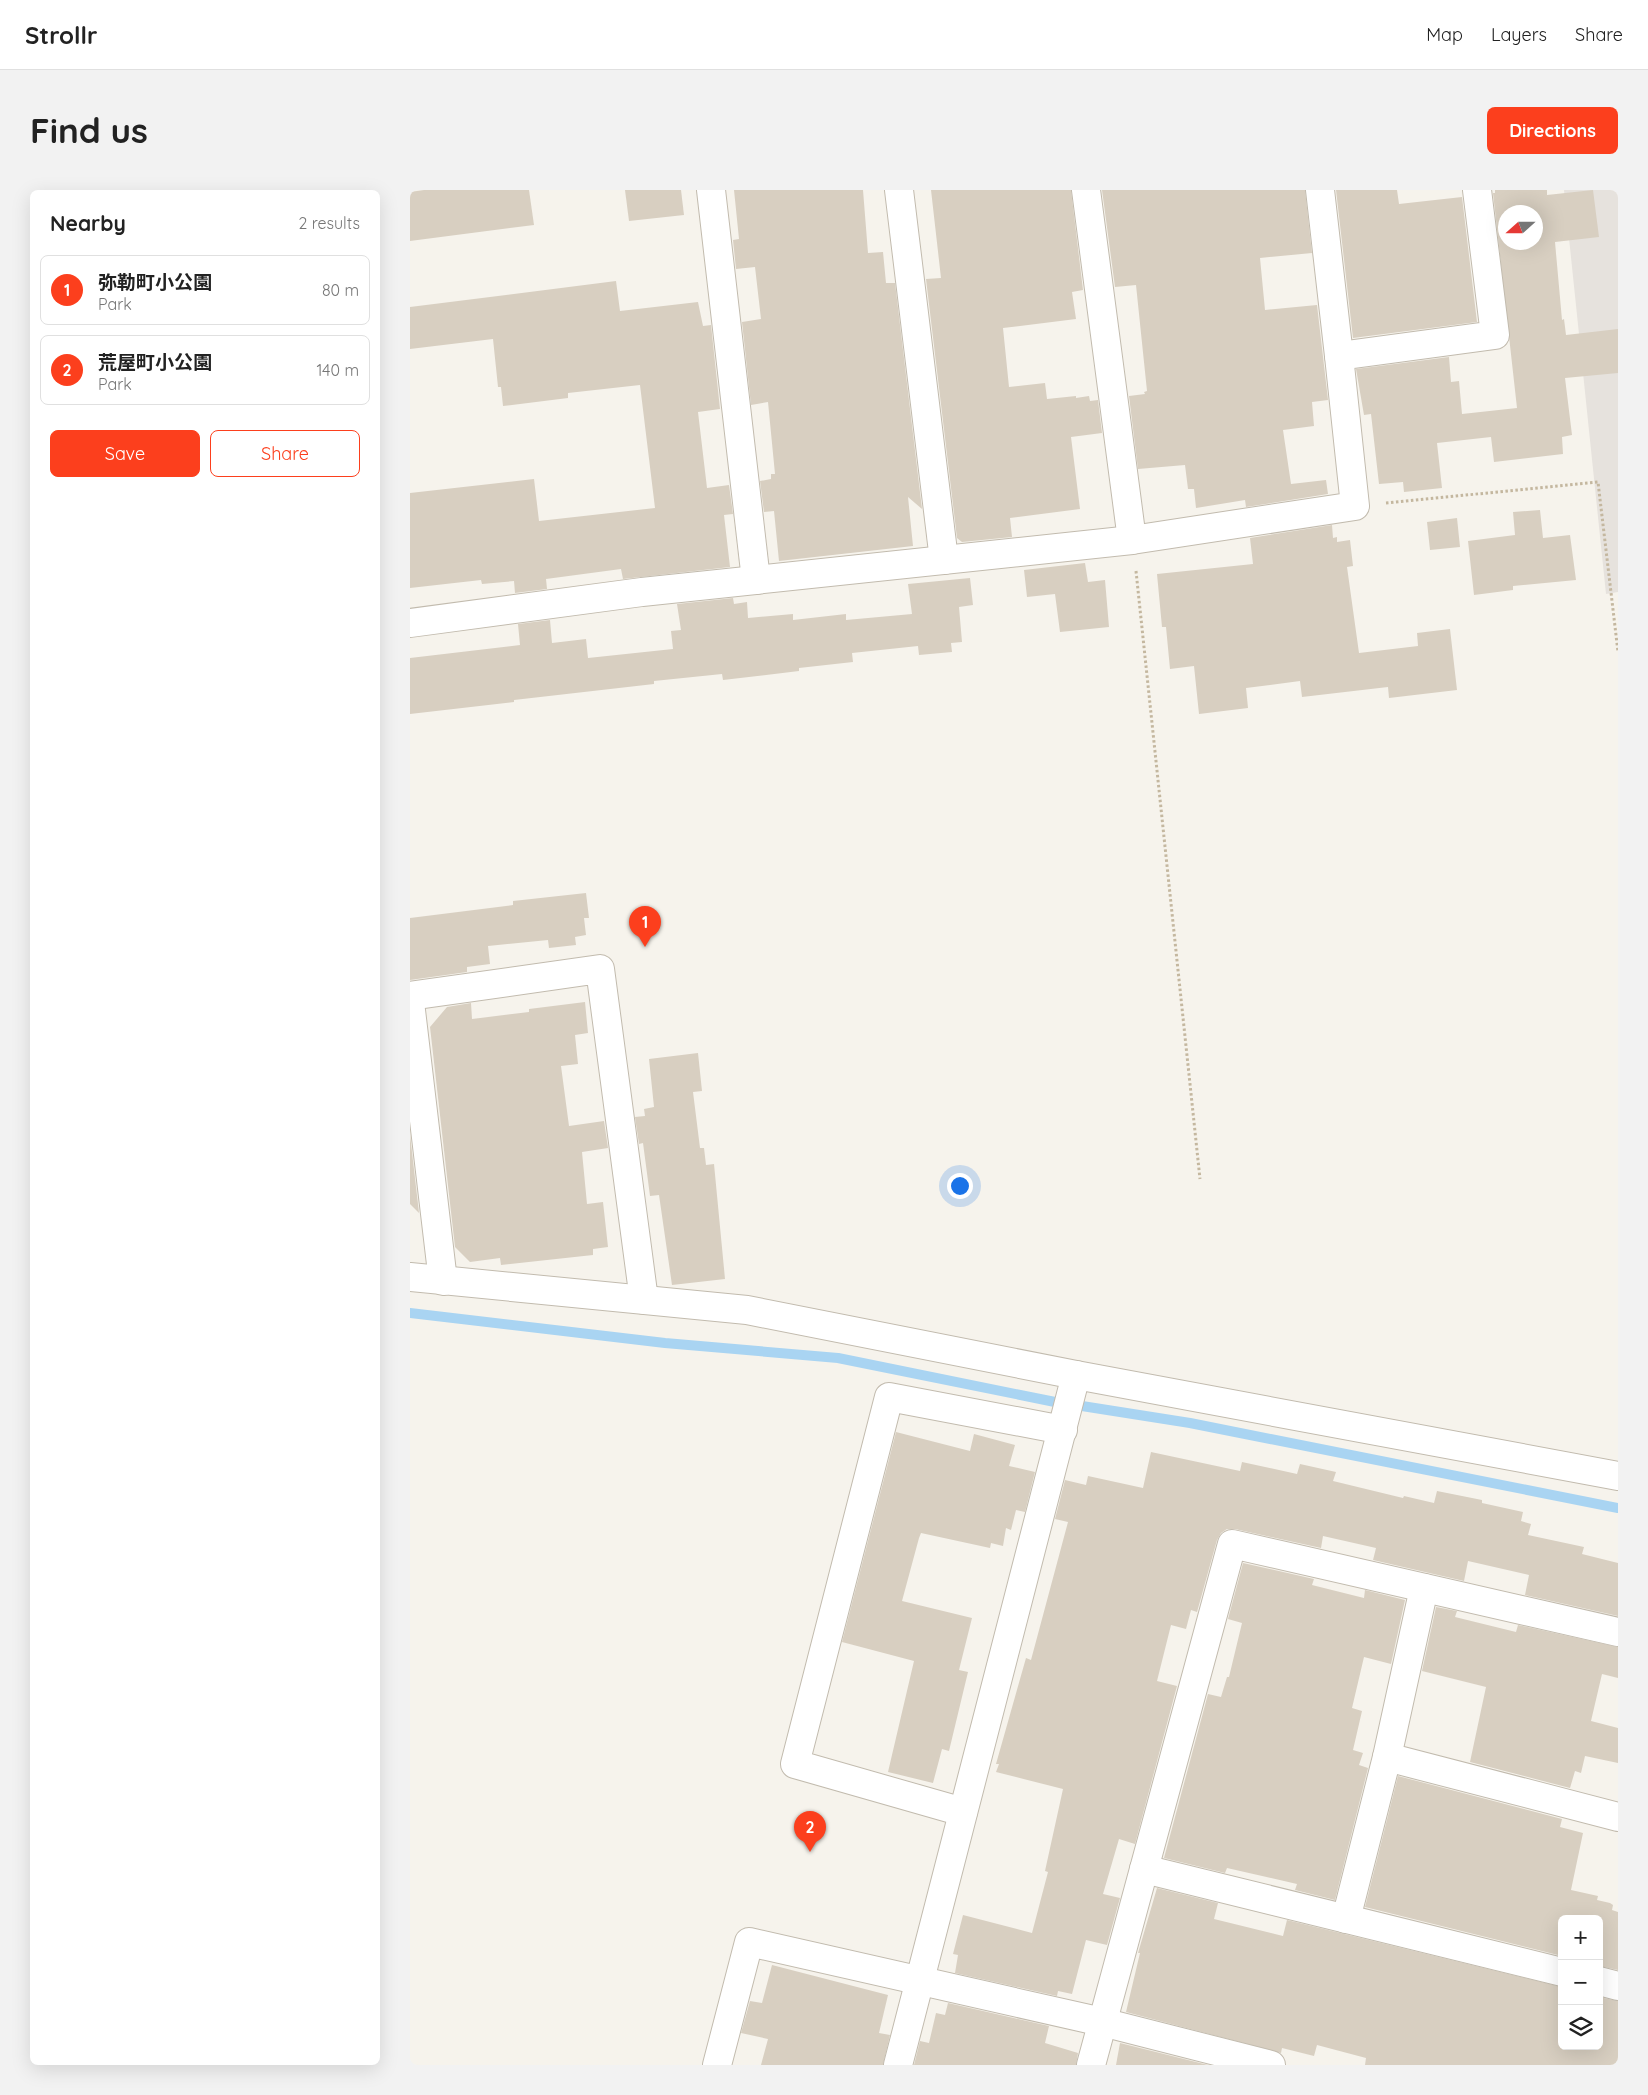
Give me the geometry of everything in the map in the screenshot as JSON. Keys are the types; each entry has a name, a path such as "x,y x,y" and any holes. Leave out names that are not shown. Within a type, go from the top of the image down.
{"street":[{"path":"711,190 756,580"},
{"path":"899,190 944,560"},
{"path":"1086,190 1132,540"},
{"path":"410,623 642,592 1132,540 1355,506 1320,190"},
{"path":"1339,356 1495,335 1477,190"},
{"path":"410,996 600,969 644,1300"},
{"path":"410,1002 443,1281"},
{"path":"410,1277 747,1310 1076,1375 1618,1476"},
{"path":"898,2065 1076,1375"},
{"path":"963,1812 796,1764 889,1397 1062,1430"},
{"path":"1091,2065 1232,1544 1618,1632"},
{"path":"1346,1919 1387,1757 1424,1588"},
{"path":"1387,1757 1618,1817"},
{"path":"1144,1868 1558,1971"},
{"path":"717,2065 749,1942 920,1979 1102,2022 1271,2065"},
{"path":"1603,1983 1618,1986"}],"path":[{"path":"1355,506 1598,482 1618,652"},
{"path":"1132,540 1200,1180"}],"shaded area":[{"path":"1564,190 1618,190 1618,592 1606,594"}],"building":[{"path":"424,190 529,190 534,225 410,241 410,192"},
{"path":"625,190 681,190 684,215 629,221"},
{"path":"734,190 863,190 868,253 883,252 886,283 895,283 922,509 908,497 913,546 779,561 774,511 764,512 760,481 771,479 771,474 775,474 768,402 751,405 742,322 761,319 755,267 736,269 733,240 739,239"},
{"path":"931,190 1071,190 1083,290 1072,292 1076,319 1003,328 1009,387 1045,383 1047,399 1089,396 1090,401 1098,400 1102,433 1071,437 1080,509 1010,518 1012,537 962,542 957,538 926,279 941,278"},
{"path":"1102,190 1305,190 1312,253 1260,258 1265,310 1317,305 1328,400 1312,402 1314,426 1283,430 1291,484 1326,480 1328,494 1246,507 1245,500 1196,508 1194,489 1188,489 1185,465 1138,469 1129,396 1145,394 1144,392 1147,391 1136,285 1115,287"},
{"path":"1336,190 1397,190 1399,204 1462,197 1477,322 1353,338"},
{"path":"1495,190 1547,190 1547,195 1593,190 1599,237 1555,242 1562,320 1564,319 1566,335 1618,329 1618,373 1565,378 1572,435 1562,437 1563,454 1494,462 1491,437 1437,443 1442,488 1404,492 1403,482 1379,484 1371,414 1364,415 1356,369 1449,357 1451,382 1459,381 1462,414 1517,408 1499,250 1543,250 1543,205 1498,205 1498,238 1493,193 1495,193"},
{"path":"616,281 620,311 698,302 703,326 711,325 720,409 698,412 707,488 729,485 733,514 724,515 730,567 623,579 621,569 546,579 547,589 515,593 514,581 482,584 481,580 410,588 410,493 534,479 539,521 655,508 640,385 568,393 568,398 503,406 501,387 498,387 493,339 410,349 410,307"},
{"path":"1540,510 1543,538 1570,535 1576,580 1513,586 1513,590 1474,595 1468,541 1515,535 1513,512"},
{"path":"1457,518 1460,547 1430,550 1427,522"},
{"path":"1332,525 1333,538 1337,537 1337,542 1350,540 1353,566 1347,567 1359,653 1418,646 1417,633 1450,629 1457,690 1389,698 1388,687 1302,697 1300,681 1246,688 1248,708 1199,714 1194,666 1170,669 1166,627 1162,627 1157,574 1253,564 1250,538"},
{"path":"1085,563 1088,582 1105,580 1109,627 1060,632 1055,594 1027,597 1024,570"},
{"path":"970,578 973,605 959,607 962,642 951,643 952,652 919,655 918,646 852,653 853,662 799,668 799,671 723,680 722,674 654,681 654,684 410,714 410,658 520,645 518,624 550,620 552,643 586,639 588,658 673,649 671,631 681,630 677,604 733,598 734,604 747,602 748,618 793,614 793,620 846,614 846,620 912,614 908,584"},
{"path":"586,893 589,918 584,918 586,935 575,937 576,945 549,948 548,940 488,946 490,964 467,967 467,972 410,980 410,918 513,905 513,901"},
{"path":"585,1002 588,1033 575,1035 578,1064 561,1066 569,1126 604,1121 608,1148 582,1152 587,1204 603,1202 608,1247 593,1249 593,1255 501,1265 500,1258 470,1262 455,1247 430,1027 447,1007 471,1003 472,1019 529,1012 529,1009"},
{"path":"698,1053 702,1091 693,1092 700,1148 704,1148 706,1165 714,1164 725,1279 672,1285 659,1195 650,1196 643,1143 639,1144 635,1117 645,1116 644,1109 654,1107 649,1059"},
{"path":"410,1135 419,1213 410,1204"},
{"path":"896,1432 970,1451 974,1434 1015,1445 1009,1466 1035,1472 1025,1512 1016,1510 1011,1530 1006,1528 1003,1546 991,1543 990,1548 921,1533 919,1538 902,1601 972,1618 959,1670 968,1672 949,1751 942,1749 933,1783 888,1772 914,1661 842,1642"},
{"path":"1151,1452 1240,1471 1242,1462 1297,1474 1300,1464 1336,1472 1333,1481 1403,1498 1404,1496 1434,1503 1437,1491 1482,1500 1482,1503 1523,1512 1521,1521 1531,1524 1528,1535 1584,1547 1582,1554 1618,1563 1618,1616 1525,1595 1529,1575 1468,1561 1464,1581 1373,1560 1376,1548 1323,1536 1321,1548 1235,1529 1227,1529 1221,1533 1217,1540 1197,1612 1191,1610 1186,1629 1171,1625 1157,1681 1177,1686 1135,1844 1119,1839 1103,1894 1120,1898 1107,1945 1086,1940 1072,1994 1058,1991 1057,1996 955,1973 958,1955 953,1954 963,1915 1032,1933 1048,1872 1045,1871 1063,1789 996,1772 999,1764 996,1764 1026,1658 1031,1660 1068,1522 1055,1519 1065,1480 1086,1485 1088,1476 1143,1488"},
{"path":"1243,1563 1314,1579 1312,1585 1364,1598 1365,1590 1405,1600 1391,1664 1364,1657 1352,1708 1362,1711 1353,1750 1363,1753 1359,1765 1368,1768 1335,1900 1295,1890 1297,1884 1227,1868 1225,1873 1164,1858 1208,1694 1221,1697 1227,1677 1229,1677 1242,1623 1228,1619"},
{"path":"1436,1607 1457,1611 1455,1617 1516,1632 1518,1625 1618,1647 1618,1678 1602,1674 1591,1721 1618,1728 1618,1763 1585,1756 1581,1773 1575,1771 1570,1788 1470,1762 1486,1687 1422,1671"},
{"path":"1398,1776 1562,1819 1560,1827 1583,1833 1571,1890 1598,1896 1597,1900 1610,1903 1613,1905 1612,1910 1618,1912 1618,1970 1603,1967 1603,1915 1558,1915 1558,1955 1365,1907"},
{"path":"1157,1888 1218,1903 1214,1919 1283,1936 1287,1920 1558,1986 1558,2050 1603,2050 1603,1998 1618,2001 1618,2065 1365,2065 1366,2058 1317,2045 1314,2056 1282,2048 1281,2053 1126,2012 1140,1953 1138,1953"},
{"path":"772,1965 888,1995 879,2033 890,2035 883,2065 761,2065 768,2039 741,2033 750,2001 762,2003"},
{"path":"948,2003 1049,2026 1045,2043 1078,2053 1076,2065 914,2065 920,2041 929,2043 936,2013 945,2015"},
{"path":"1120,2043 1208,2065 1116,2065"}],"waterway":[{"path":"410,1313 665,1343 838,1358 1055,1402"},
{"path":"1082,1406 1190,1423 1618,1508"}],"place":[{"name":"弥勒町小公園","path":"645,947"},
{"name":"荒屋町小公園","path":"810,1852"}]}
